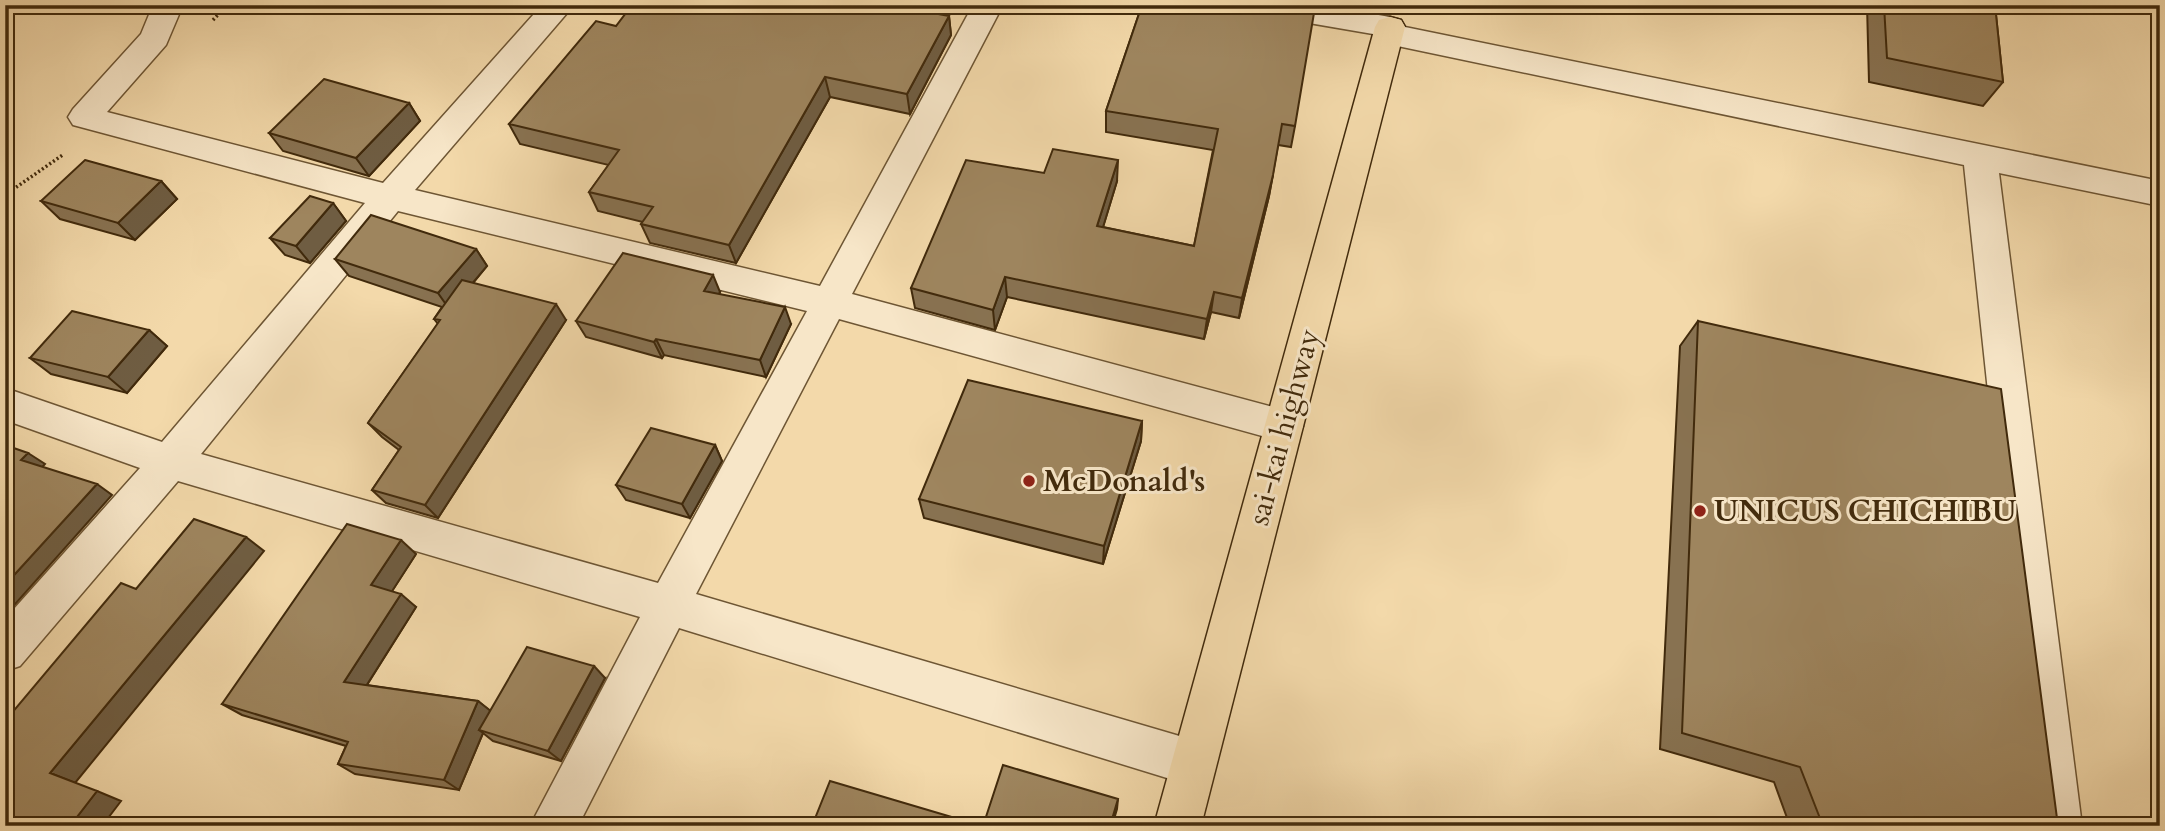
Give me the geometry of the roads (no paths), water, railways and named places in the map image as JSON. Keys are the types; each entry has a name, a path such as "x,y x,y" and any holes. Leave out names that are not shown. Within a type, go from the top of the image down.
{"highway":[{"name":"sai-kai highway","path":"1177,826 1389,31"}],"street":[{"path":"167,5 155,38 84,117 390,197 831,303 1284,426"},
{"path":"5,651 170,462 390,197 559,5"},
{"path":"553,826 667,605 831,303 988,5"},
{"path":"1262,5 1344,12 1389,31 2160,194"},
{"path":"1980,157 2058,826"},
{"path":"5,404 170,462 667,605 1193,763"}],"place":[{"name":"McDonald's","path":"1029,481"},
{"name":"UNICUS CHICHIBU","path":"1700,511"}]}
